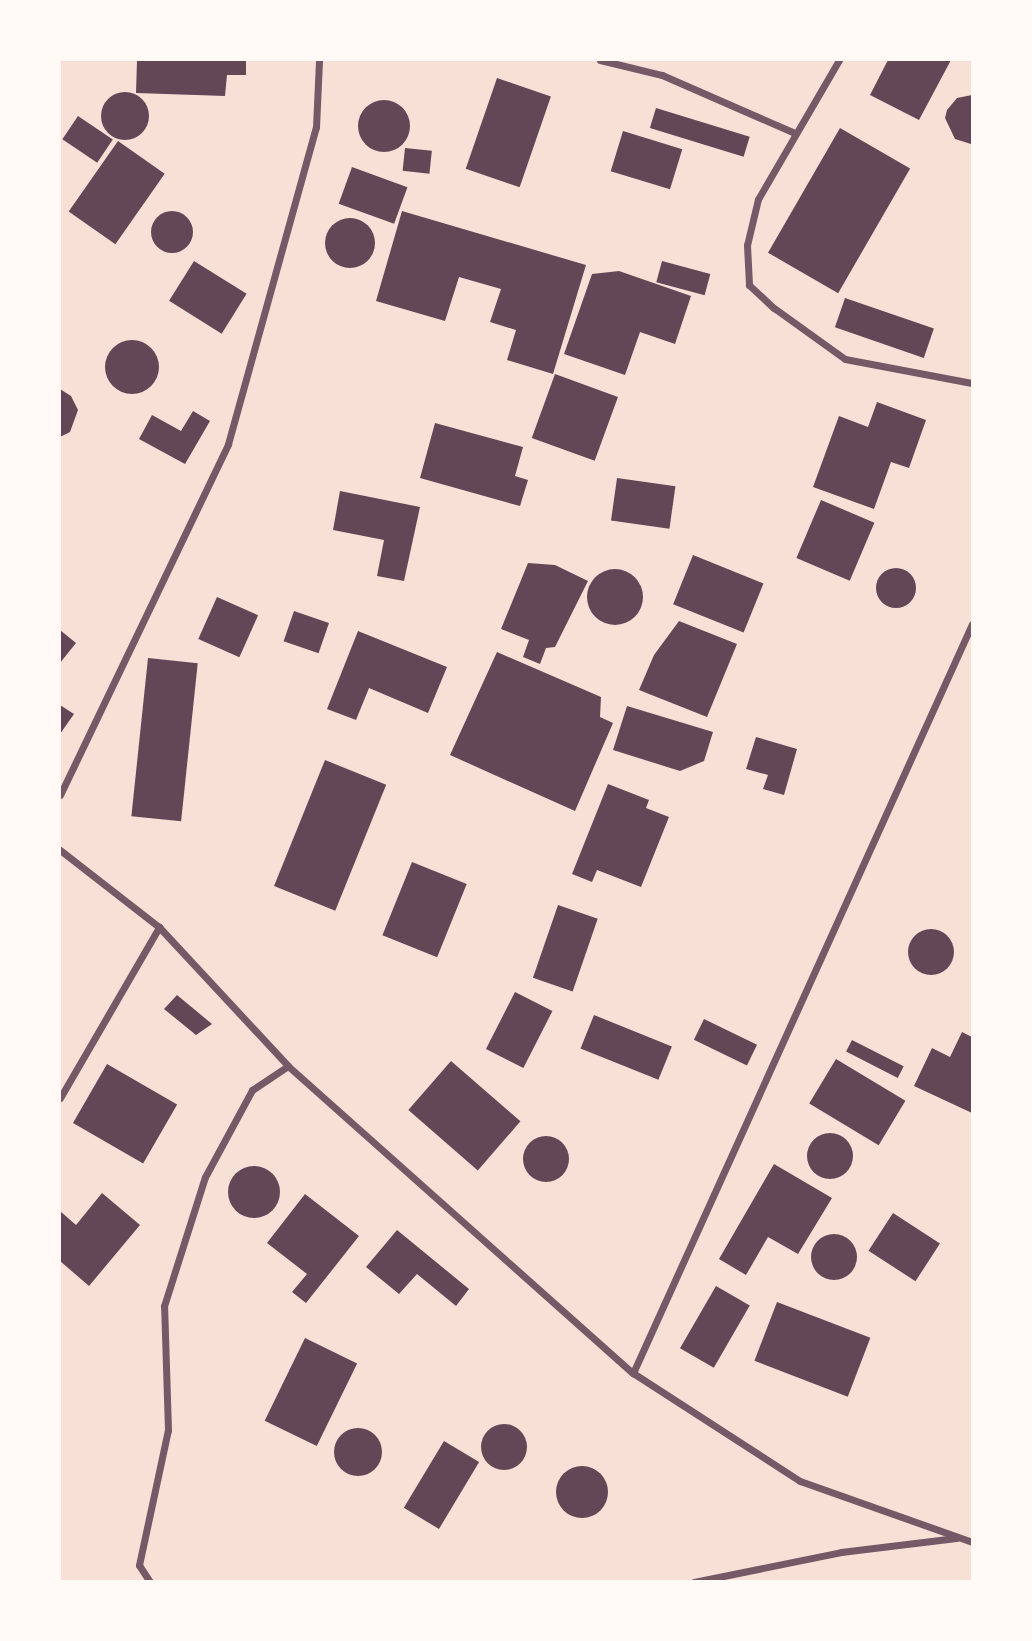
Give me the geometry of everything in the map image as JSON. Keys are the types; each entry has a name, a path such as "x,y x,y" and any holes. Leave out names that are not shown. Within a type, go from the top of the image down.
{"street":[{"path":"60,795 228,444 316,127 319,60"},
{"path":"600,60 662,75 795,132"},
{"path":"839,60 758,199 747,245 749,285 774,307 845,359 972,383"},
{"path":"633,1373 972,624"},
{"path":"60,850 159,927 288,1066 633,1373 800,1480 972,1542"},
{"path":"60,1098 159,927"},
{"path":"150,1581 139,1565 168,1430 164,1306 205,1177 252,1090 288,1066"},
{"path":"694,1581 841,1552 961,1538"}],"building":[{"path":"137,60 246,60 246,75 227,75 225,96 136,93"},
{"path":"888,60 951,60 919,120 870,95"},
{"path":"497,78 551,97 520,187 466,169"},
{"path":"125,92 142,99 149,116 142,133 125,140 108,133 101,116 108,99"},
{"path":"972,95 971,144 955,139 945,118 947,110 957,98"},
{"path":"384,100 394,102 402,108 408,116 408,136 402,144 394,150 384,152 374,150 366,144 360,136 358,126 360,116 366,108 374,102"},
{"path":"656,108 750,137 744,157 650,128"},
{"path":"78,116 113,139 97,163 62,139"},
{"path":"840,128 910,168 838,293 768,253"},
{"path":"623,131 682,149 670,189 611,171"},
{"path":"118,141 165,174 115,244 69,211"},
{"path":"405,148 432,151 429,174 403,171"},
{"path":"352,167 407,187 394,224 339,204"},
{"path":"172,211 187,217 193,232 187,247 172,253 157,247 151,232 157,217"},
{"path":"402,211 586,265 553,374 507,360 516,330 490,322 501,289 459,277 445,321 376,301"},
{"path":"350,218 367,226 375,243 367,260 350,268 333,260 325,243 333,226"},
{"path":"194,261 247,294 222,334 169,301"},
{"path":"662,261 710,274 705,295 656,282"},
{"path":"619,271 691,296 675,344 640,332 625,375 564,354 592,274"},
{"path":"845,298 934,329 924,358 835,327"},
{"path":"132,340 151,348 159,367 151,386 132,394 113,386 105,367 113,348"},
{"path":"555,374 618,397 595,461 532,438"},
{"path":"60,389 71,396 78,410 70,432 60,437"},
{"path":"877,402 926,420 909,468 891,462 874,509 813,487 839,416 868,427"},
{"path":"193,411 210,421 185,464 139,439 152,415 181,431"},
{"path":"435,423 523,447 515,476 528,480 520,506 420,478"},
{"path":"617,478 675,486 669,529 611,521"},
{"path":"340,491 420,507 404,581 377,576 384,540 333,530"},
{"path":"821,500 874,523 850,581 796,558"},
{"path":"693,555 763,583 744,633 673,604"},
{"path":"528,563 555,565 588,581 555,647 546,648 540,664 523,657 529,640 501,629"},
{"path":"896,568 904,569 910,574 915,580 915,596 910,602 904,607 896,608 888,607 882,602 877,596 876,588 877,580 882,574 888,569"},
{"path":"609,569 621,569 631,573 639,581 643,597 639,613 631,621 621,625 609,625 599,621 591,613 587,603 587,591 591,581 599,573"},
{"path":"217,597 258,615 239,657 198,639"},
{"path":"294,611 329,623 319,653 284,641"},
{"path":"679,621 737,644 707,717 639,690 654,655"},
{"path":"60,630 76,643 60,663"},
{"path":"358,631 447,667 428,713 369,688 356,720 327,709"},
{"path":"497,652 601,697 600,717 613,723 575,811 450,755"},
{"path":"148,658 198,663 181,821 131,816"},
{"path":"60,705 74,714 60,734"},
{"path":"627,706 713,732 704,761 680,771 613,750"},
{"path":"756,737 797,749 784,795 763,789 768,775 746,769"},
{"path":"325,760 386,785 335,911 274,886"},
{"path":"608,784 649,800 646,808 669,817 641,887 597,870 592,882 572,874"},
{"path":"412,862 467,884 437,957 382,935"},
{"path":"558,905 598,919 573,991 533,978"},
{"path":"931,929 940,930 947,936 953,943 953,961 947,968 940,974 931,975 922,974 915,968 909,961 908,952 909,943 915,936 922,930"},
{"path":"515,992 552,1011 523,1068 486,1049"},
{"path":"177,995 212,1024 196,1035 164,1009"},
{"path":"594,1015 672,1046 658,1080 581,1048"},
{"path":"704,1019 757,1045 747,1066 694,1040"},
{"path":"962,1032 972,1037 972,1113 914,1086 932,1048 950,1057"},
{"path":"852,1040 904,1066 898,1078 846,1052"},
{"path":"836,1059 905,1101 879,1145 809,1104"},
{"path":"451,1061 520,1121 478,1170 408,1110"},
{"path":"107,1064 177,1104 143,1163 73,1123"},
{"path":"830,1133 846,1140 853,1156 846,1172 830,1179 814,1172 807,1156 814,1140"},
{"path":"546,1136 562,1143 569,1159 562,1175 546,1182 530,1175 523,1159 530,1143"},
{"path":"774,1164 832,1198 798,1254 768,1237 746,1275 719,1259"},
{"path":"254,1166 273,1173 280,1192 273,1211 254,1218 235,1211 228,1192 235,1173"},
{"path":"102,1193 140,1225 89,1286 60,1261 60,1211 76,1225"},
{"path":"305,1194 359,1236 306,1303 292,1292 307,1274 267,1243"},
{"path":"893,1213 940,1243 915,1281 868,1251"},
{"path":"397,1230 469,1289 456,1306 417,1274 399,1294 366,1267"},
{"path":"834,1234 850,1241 857,1257 850,1273 834,1280 818,1273 811,1257 818,1241"},
{"path":"716,1286 750,1306 714,1368 680,1348"},
{"path":"777,1302 870,1338 848,1397 754,1361"},
{"path":"305,1338 357,1363 317,1446 265,1421"},
{"path":"504,1424 513,1425 520,1431 526,1438 526,1456 520,1463 513,1469 504,1470 495,1469 488,1463 482,1456 481,1447 482,1438 488,1431 495,1425"},
{"path":"358,1428 375,1435 382,1452 375,1469 358,1476 341,1469 334,1452 341,1435"},
{"path":"444,1441 479,1462 439,1529 404,1508"},
{"path":"582,1466 592,1468 600,1474 606,1482 606,1502 600,1510 592,1516 582,1518 572,1516 564,1510 558,1502 556,1492 558,1482 564,1474 572,1468"}]}
